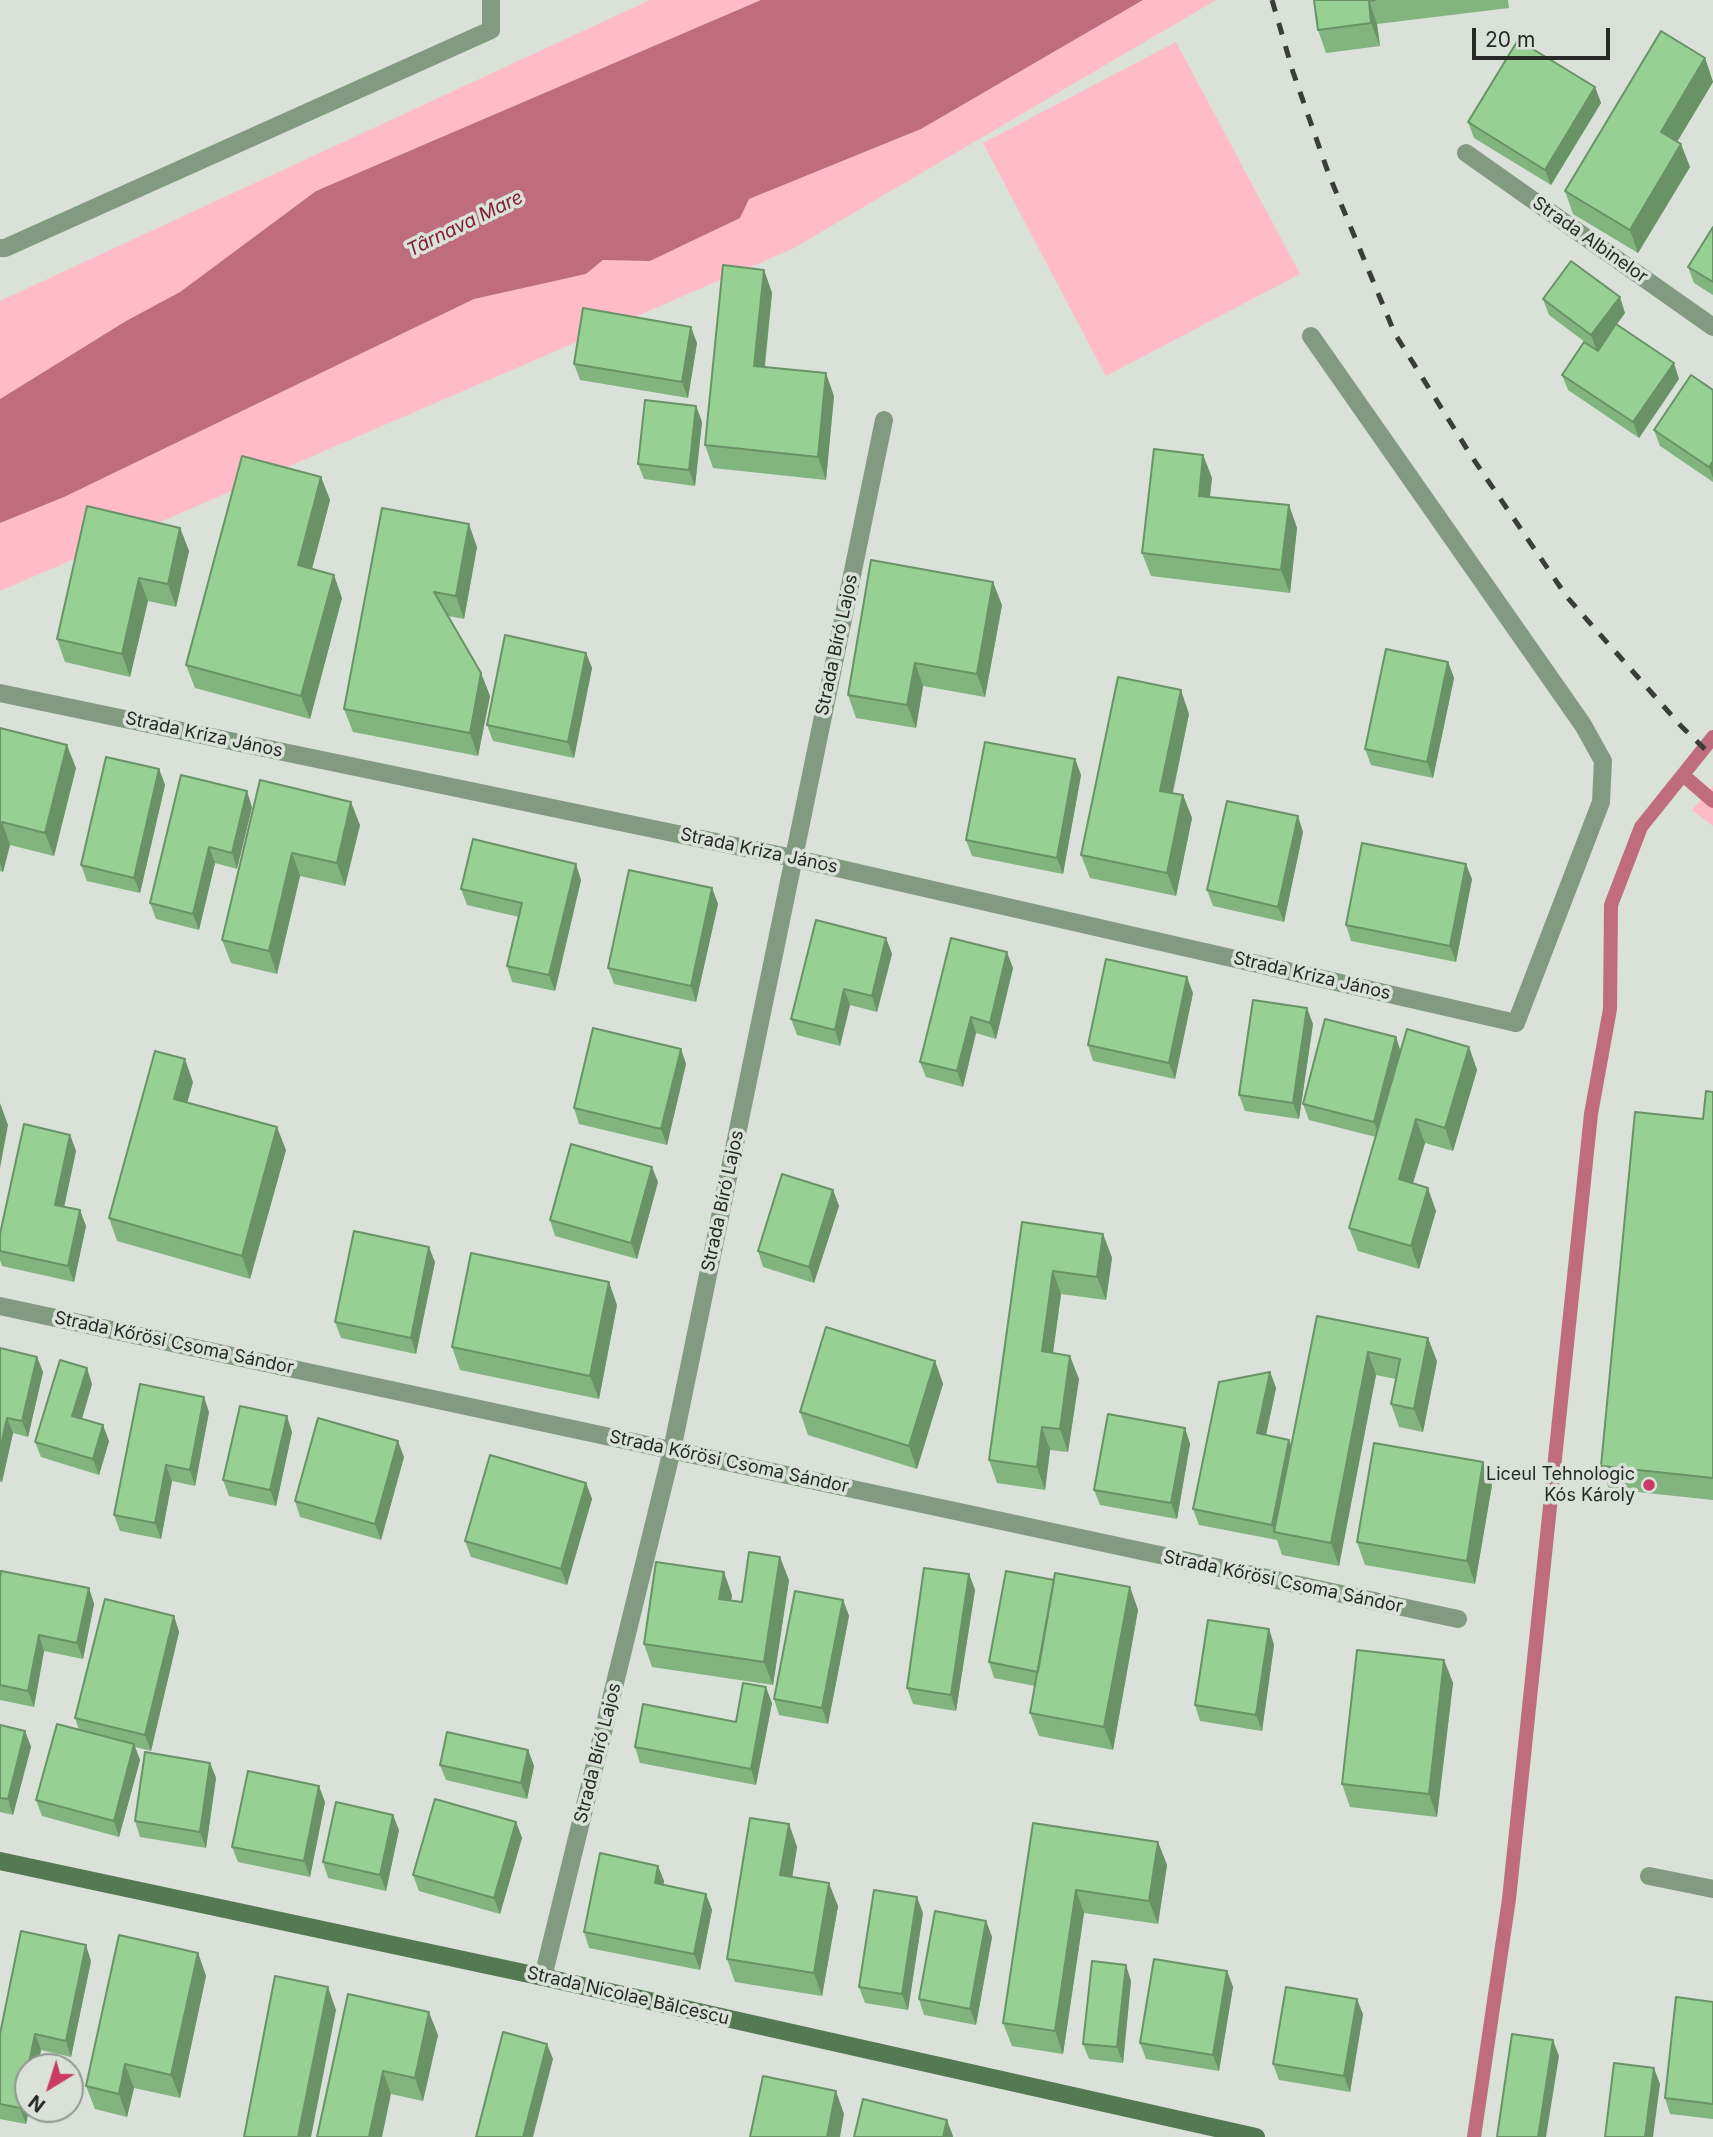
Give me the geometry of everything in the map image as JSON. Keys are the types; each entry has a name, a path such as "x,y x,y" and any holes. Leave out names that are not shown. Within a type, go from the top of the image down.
{"main road":[{"name":"Strada Nicolae Bălcescu","path":"0,1860 543,1977 1256,2137"}],"street":[{"path":"0,248 491,30 491,0"},
{"name":"Strada Albinelor","path":"1466,153 1713,327"},
{"name":"Strada Kriza János","path":"0,693 793,858 1516,1023 1601,802 1603,761 1583,725 1311,336"},
{"name":"Strada Bíró Lajos","path":"543,1977 672,1450 884,420"},
{"name":"Strada Kőrösi Csoma Sándor","path":"0,1306 1458,1619"},
{"path":"1650,1876 1713,1889"}],"shaded area":[{"path":"650,0 761,0 316,191 180,292 126,321 0,399 0,301"},
{"path":"1143,0 1216,0 792,249 0,591 0,523 64,497 474,299 586,274 603,260 650,261 739,218 749,199 921,129"},
{"path":"1176,42 1300,274 1106,376 983,143"},
{"path":"1713,786 1713,826 1692,810"}],"water":[{"name":"Târnava Mare","path":"761,0 1143,0 921,129 749,199 740,218 650,261 603,260 586,274 474,299 64,497 0,523 0,399 126,321 180,292 316,191"}],"building":[{"path":"1314,0 1375,0 1369,1 1371,23 1318,30"},
{"path":"1661,31 1705,58 1661,132 1681,144 1630,230 1565,191"},
{"path":"1518,40 1595,87 1545,170 1468,122"},
{"path":"1713,227 1713,282 1688,267"},
{"path":"1571,261 1620,297 1591,335 1543,299"},
{"path":"723,265 764,270 754,366 826,373 818,457 705,445"},
{"path":"583,308 691,327 682,382 574,364"},
{"path":"1616,324 1674,363 1633,422 1562,375 1584,342 1598,351"},
{"path":"1691,375 1713,390 1713,461 1709,467 1654,430"},
{"path":"645,400 696,406 689,470 638,464"},
{"path":"1154,449 1203,455 1199,496 1289,505 1281,570 1142,553"},
{"path":"242,456 321,477 298,565 334,575 301,696 186,665"},
{"path":"87,506 180,528 168,584 139,578 122,654 57,639"},
{"path":"382,508 469,524 456,596 434,592 481,673 470,733 344,709"},
{"path":"871,560 993,582 977,674 915,663 907,705 848,695"},
{"path":"505,635 586,653 568,742 487,725"},
{"path":"1386,649 1448,662 1427,762 1365,749"},
{"path":"1118,677 1181,690 1160,791 1183,795 1167,873 1081,855"},
{"path":"0,728 67,745 45,833 2,822 0,828"},
{"path":"985,742 1075,759 1057,858 966,840"},
{"path":"106,757 159,769 134,878 81,865"},
{"path":"181,775 247,791 232,853 209,847 193,914 150,903"},
{"path":"260,780 351,802 337,863 292,853 269,951 222,940"},
{"path":"1227,801 1298,816 1278,907 1207,890"},
{"path":"473,839 576,864 549,975 507,966 522,903 461,889"},
{"path":"1362,843 1466,864 1450,946 1346,925"},
{"path":"629,870 712,888 691,986 608,968"},
{"path":"816,920 886,938 872,996 844,989 835,1030 791,1019"},
{"path":"951,938 1007,952 990,1023 971,1017 957,1071 920,1062"},
{"path":"1106,959 1187,977 1169,1063 1088,1045"},
{"path":"1253,1000 1307,1008 1293,1103 1239,1095"},
{"path":"1325,1019 1396,1037 1374,1122 1303,1104"},
{"path":"593,1028 681,1049 661,1129 574,1108"},
{"path":"1407,1029 1469,1047 1445,1128 1416,1119 1399,1179 1428,1188 1411,1246 1349,1228"},
{"path":"155,1051 185,1059 174,1099 277,1127 242,1256 109,1218"},
{"path":"1706,1091 1713,1092 1713,1478 1601,1466 1635,1112 1703,1119"},
{"path":"24,1124 70,1135 55,1205 80,1210 68,1266 0,1251 0,1234"},
{"path":"571,1144 652,1167 631,1243 550,1220"},
{"path":"782,1174 833,1190 809,1267 758,1251"},
{"path":"1022,1222 1103,1234 1097,1277 1053,1271 1042,1351 1070,1356 1060,1429 1042,1427 1037,1467 989,1460"},
{"path":"354,1231 429,1247 411,1338 335,1322"},
{"path":"471,1253 609,1282 590,1376 452,1347"},
{"path":"1317,1316 1428,1338 1414,1409 1391,1404 1400,1359 1368,1352 1331,1543 1274,1532"},
{"path":"826,1327 935,1361 909,1446 800,1412"},
{"path":"0,1348 37,1357 22,1421 7,1418 0,1449"},
{"path":"60,1360 87,1368 72,1416 103,1425 93,1459 35,1442"},
{"path":"1270,1372 1257,1433 1289,1440 1272,1525 1193,1509 1219,1382"},
{"path":"140,1384 204,1397 190,1470 166,1465 155,1523 114,1515"},
{"path":"240,1406 287,1416 270,1490 223,1480"},
{"path":"1108,1414 1185,1428 1171,1503 1094,1490"},
{"path":"318,1418 398,1441 375,1524 295,1501"},
{"path":"1374,1443 1483,1462 1467,1561 1357,1542"},
{"path":"490,1455 586,1483 561,1569 465,1541"},
{"path":"749,1552 780,1557 764,1662 644,1644 656,1562 724,1572 719,1599 742,1602"},
{"path":"924,1568 969,1574 951,1695 907,1688"},
{"path":"1,1571 89,1588 77,1643 39,1635 28,1691 0,1685"},
{"path":"1006,1571 1054,1580 1038,1672 989,1662"},
{"path":"1055,1573 1130,1587 1104,1727 1030,1713"},
{"path":"795,1591 843,1600 822,1708 774,1699"},
{"path":"105,1599 174,1616 145,1735 75,1718"},
{"path":"1208,1620 1269,1629 1256,1715 1195,1705"},
{"path":"1357,1650 1444,1660 1429,1794 1342,1784"},
{"path":"743,1683 766,1687 751,1769 635,1747 643,1704 736,1722"},
{"path":"57,1724 134,1744 114,1821 36,1800"},
{"path":"0,1725 25,1731 8,1799 0,1798"},
{"path":"447,1732 528,1750 521,1783 440,1765"},
{"path":"145,1752 210,1763 200,1832 135,1821"},
{"path":"248,1771 319,1786 304,1861 232,1847"},
{"path":"435,1799 516,1822 494,1898 413,1875"},
{"path":"336,1802 393,1815 380,1875 323,1862"},
{"path":"750,1818 789,1824 780,1875 829,1883 814,1973 727,1959"},
{"path":"1033,1823 1158,1842 1149,1901 1076,1890 1055,2031 1003,2023"},
{"path":"600,1853 658,1866 655,1883 706,1894 694,1954 584,1932"},
{"path":"874,1890 917,1897 902,1994 859,1987"},
{"path":"935,1911 986,1921 970,2009 919,1999"},
{"path":"21,1931 86,1945 66,2041 35,2034 31,2053 14,2053 14,2107 0,2104 0,2034"},
{"path":"119,1935 198,1953 171,2075 125,2064 119,2094 86,2086"},
{"path":"1154,1959 1227,1971 1213,2055 1140,2043"},
{"path":"1092,1961 1126,1965 1117,2047 1083,2044"},
{"path":"275,1976 328,1987 298,2137 244,2137"},
{"path":"1286,1987 1357,1999 1344,2076 1273,2064"},
{"path":"348,1994 429,2012 415,2078 383,2071 369,2137 317,2137"},
{"path":"1676,1997 1713,2002 1713,2104 1665,2098"},
{"path":"503,2032 547,2044 523,2137 476,2137"},
{"path":"1512,2034 1553,2040 1538,2137 1497,2137"},
{"path":"1614,2063 1654,2068 1645,2137 1605,2137"},
{"path":"763,2076 836,2091 827,2137 750,2137"},
{"path":"863,2099 947,2120 943,2137 854,2137"}],"waterway":[{"path":"1474,2137 1509,1899 1591,1114 1610,1009 1611,905 1641,827 1713,737"},
{"path":"1683,775 1713,801"}],"railway":[{"path":"1272,0 1293,72 1329,175 1395,334 1472,457 1567,597 1681,726 1713,757"}],"place":[{"name":"Liceul Tehnologic Kós Károly","path":"1649,1485"}]}
